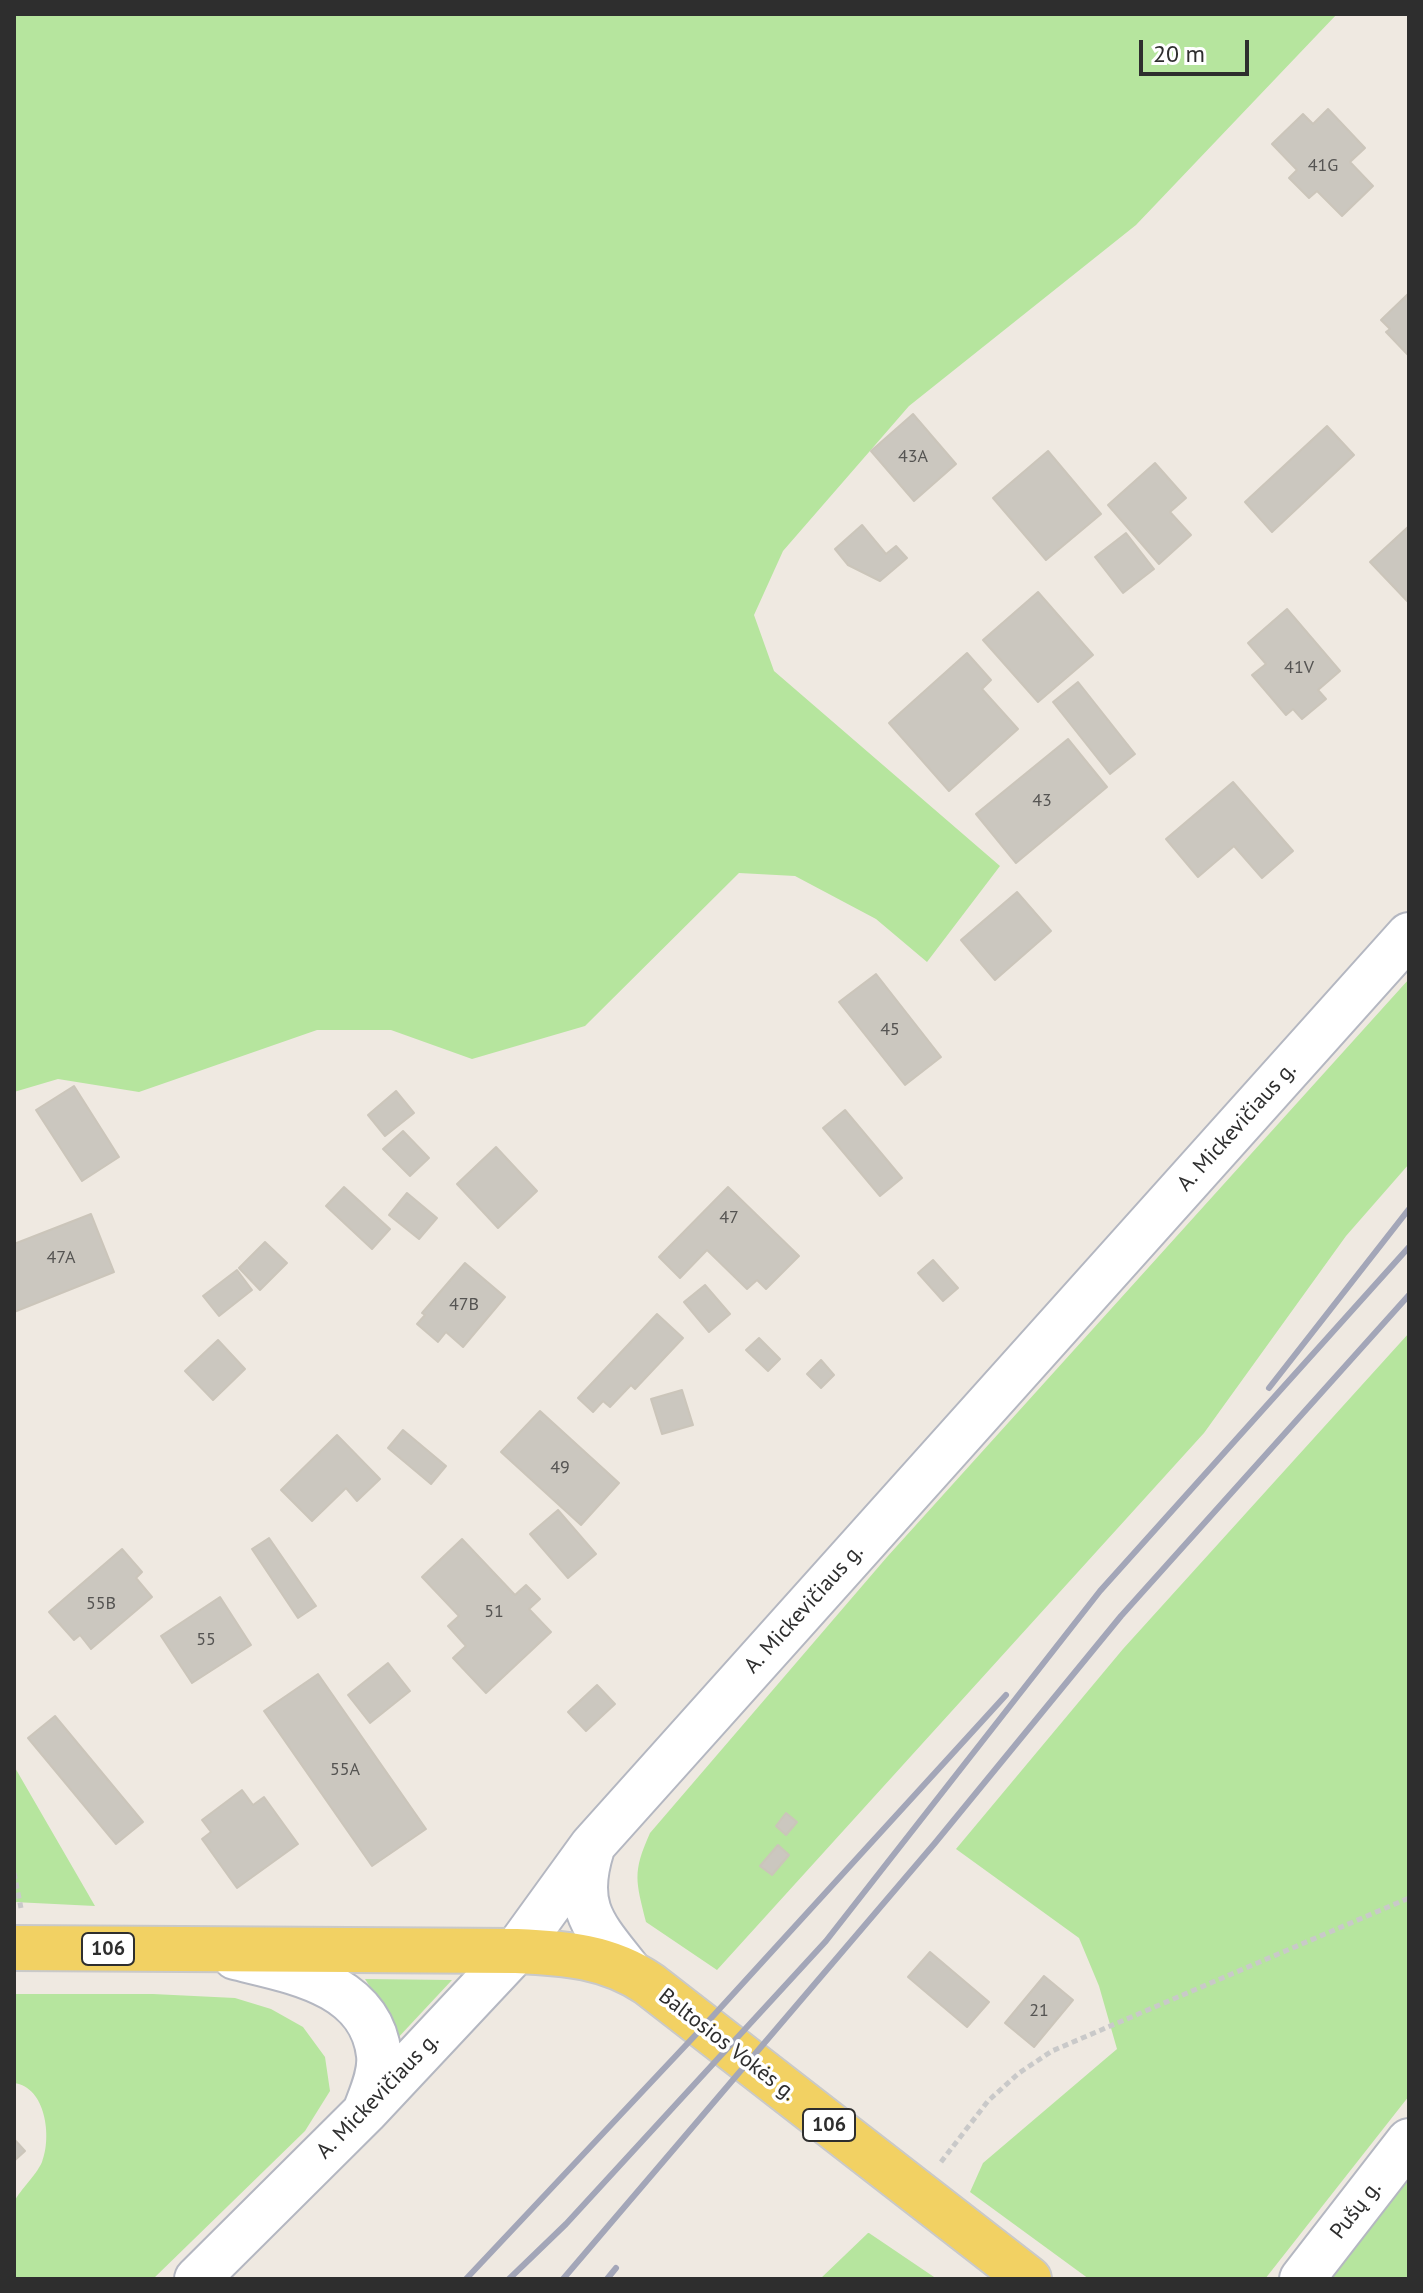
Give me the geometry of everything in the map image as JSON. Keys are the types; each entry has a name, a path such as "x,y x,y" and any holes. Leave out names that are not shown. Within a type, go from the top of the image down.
{"main road":[{"name":"A. Mickevičiaus g.","path":"197,2279 365,2112 516,1951 592,1846 1409,935"},
{"path":"592,1846 584,1886 587,1907 594,1927 629,1971"},
{"name":"106","path":"14,1948 516,1951"},
{"path":"202,1949 322,1981 356,2005 368,2021 379,2056 376,2081 365,2112"},
{"name":"Baltosios Vokės g.","path":"516,1951 566,1953 604,1961 629,1971 1029,2279"},
{"name":"Pušų g.","path":"1302,2279 1409,2141"}],"path":[{"path":"917,2194 988,2101 1019,2073 1052,2051 1409,1898"}],"green space":[{"path":"14,14 1337,14 1136,225 909,406 783,551 754,615 774,671 1000,866 927,962 876,919 795,876 739,873 585,1026 472,1059 391,1030 317,1030 139,1092 58,1079 14,1092"},
{"path":"1409,979 1409,1164 1346,1236 1204,1433 717,1970 646,1922 638,1868 650,1833 887,1557"},
{"path":"1409,1333 1409,2096 1265,2279 1089,2279 970,2192 983,2163 1117,2049 1099,1986 1079,1938 956,1849 1123,1649"},
{"path":"14,1766 95,1906 14,1902"},
{"path":"365,1979 452,1980 395,2041 384,2008"},
{"path":"14,1994 153,1994 235,1998 271,2009 303,2027 325,2057 330,2091 305,2131 153,2279 14,2279 14,2203 42,2162 46,2127 40,2103 25,2087 14,2083"},
{"path":"1409,2178 1409,2279 1330,2279"},
{"path":"869,2233 937,2279 820,2279"}],"building":[{"path":"1328,109 1365,148 1350,162 1373,186 1342,216 1317,191 1309,198 1289,178 1297,170 1272,144 1303,114 1313,124"},
{"path":"1409,293 1409,356 1386,332 1390,329 1381,320"},
{"path":"913,414 956,464 914,501 871,451"},
{"path":"1327,426 1354,455 1272,532 1245,502"},
{"path":"1048,451 1101,514 1046,560 993,498"},
{"path":"1155,463 1186,498 1170,512 1191,535 1159,564 1108,505"},
{"path":"862,525 886,554 896,546 907,558 880,581 848,565 835,549"},
{"path":"1409,526 1409,603 1370,562"},
{"path":"1126,533 1154,569 1123,593 1095,557"},
{"path":"1038,592 1093,655 1038,702 983,640"},
{"path":"1287,609 1340,671 1318,690 1326,699 1302,719 1293,709 1286,715 1252,675 1266,664 1248,643"},
{"path":"967,653 991,680 982,689 1018,729 949,791 889,723"},
{"path":"1078,682 1135,754 1110,774 1053,702"},
{"path":"1068,739 1107,787 1016,863 976,814"},
{"path":"1233,782 1293,851 1262,878 1234,846 1198,877 1166,839"},
{"path":"1017,892 1051,931 995,980 961,940"},
{"path":"876,974 941,1057 905,1085 839,1002"},
{"path":"74,1086 119,1157 82,1181 36,1110"},
{"path":"396,1091 414,1113 385,1136 368,1115"},
{"path":"845,1110 902,1178 880,1196 823,1128"},
{"path":"403,1131 429,1158 410,1176 383,1149"},
{"path":"496,1147 537,1191 498,1228 457,1184"},
{"path":"344,1187 390,1229 372,1249 326,1206"},
{"path":"728,1187 799,1256 766,1289 757,1280 747,1289 707,1250 680,1278 659,1257"},
{"path":"407,1193 437,1218 419,1239 389,1215"},
{"path":"91,1214 114,1272 14,1312 14,1244"},
{"path":"265,1242 287,1263 260,1290 239,1268"},
{"path":"933,1260 958,1288 943,1301 918,1273"},
{"path":"465,1263 505,1297 463,1347 446,1332 438,1342 417,1324 425,1315 422,1313"},
{"path":"237,1270 252,1290 219,1316 203,1296"},
{"path":"705,1285 730,1314 709,1332 684,1302"},
{"path":"657,1314 683,1338 635,1389 631,1385 610,1407 603,1401 593,1412 578,1398"},
{"path":"759,1338 780,1359 768,1371 746,1350"},
{"path":"218,1340 245,1369 213,1400 185,1371"},
{"path":"821,1360 834,1375 821,1388 807,1374"},
{"path":"682,1390 693,1425 662,1434 651,1399"},
{"path":"540,1411 619,1483 581,1525 501,1452"},
{"path":"403,1430 446,1466 431,1484 388,1448"},
{"path":"337,1435 380,1479 357,1501 346,1488 312,1521 281,1490"},
{"path":"558,1510 596,1554 568,1578 530,1534"},
{"path":"269,1538 316,1606 298,1618 252,1549"},
{"path":"462,1539 515,1595 526,1585 540,1599 529,1609 551,1632 486,1693 453,1658 466,1646 448,1626 459,1616 422,1577"},
{"path":"122,1549 142,1572 136,1578 152,1597 91,1649 80,1635 74,1640 49,1612"},
{"path":"220,1597 251,1645 192,1683 161,1636"},
{"path":"388,1663 410,1691 370,1723 348,1695"},
{"path":"318,1674 426,1829 372,1866 264,1711"},
{"path":"597,1685 615,1704 586,1731 568,1712"},
{"path":"55,1716 143,1822 116,1844 28,1738"},
{"path":"242,1790 253,1805 264,1797 298,1844 237,1888 202,1839 211,1832 202,1820"},
{"path":"786,1813 797,1822 786,1835 776,1826"},
{"path":"778,1845 789,1855 772,1875 760,1866"},
{"path":"930,1952 989,2002 967,2027 908,1977"},
{"path":"1044,1976 1073,2000 1034,2047 1005,2023"},
{"path":"14,2139 25,2151 14,2161"}],"railway":[{"path":"1269,1388 1409,1209"},
{"path":"509,2279 566,2224 826,1941 1100,1591 1409,1247"},
{"path":"563,2279 935,1843 1121,1616 1409,1295"},
{"path":"466,2279 703,2027 1006,1695"},
{"path":"607,2279 616,2268"}]}
